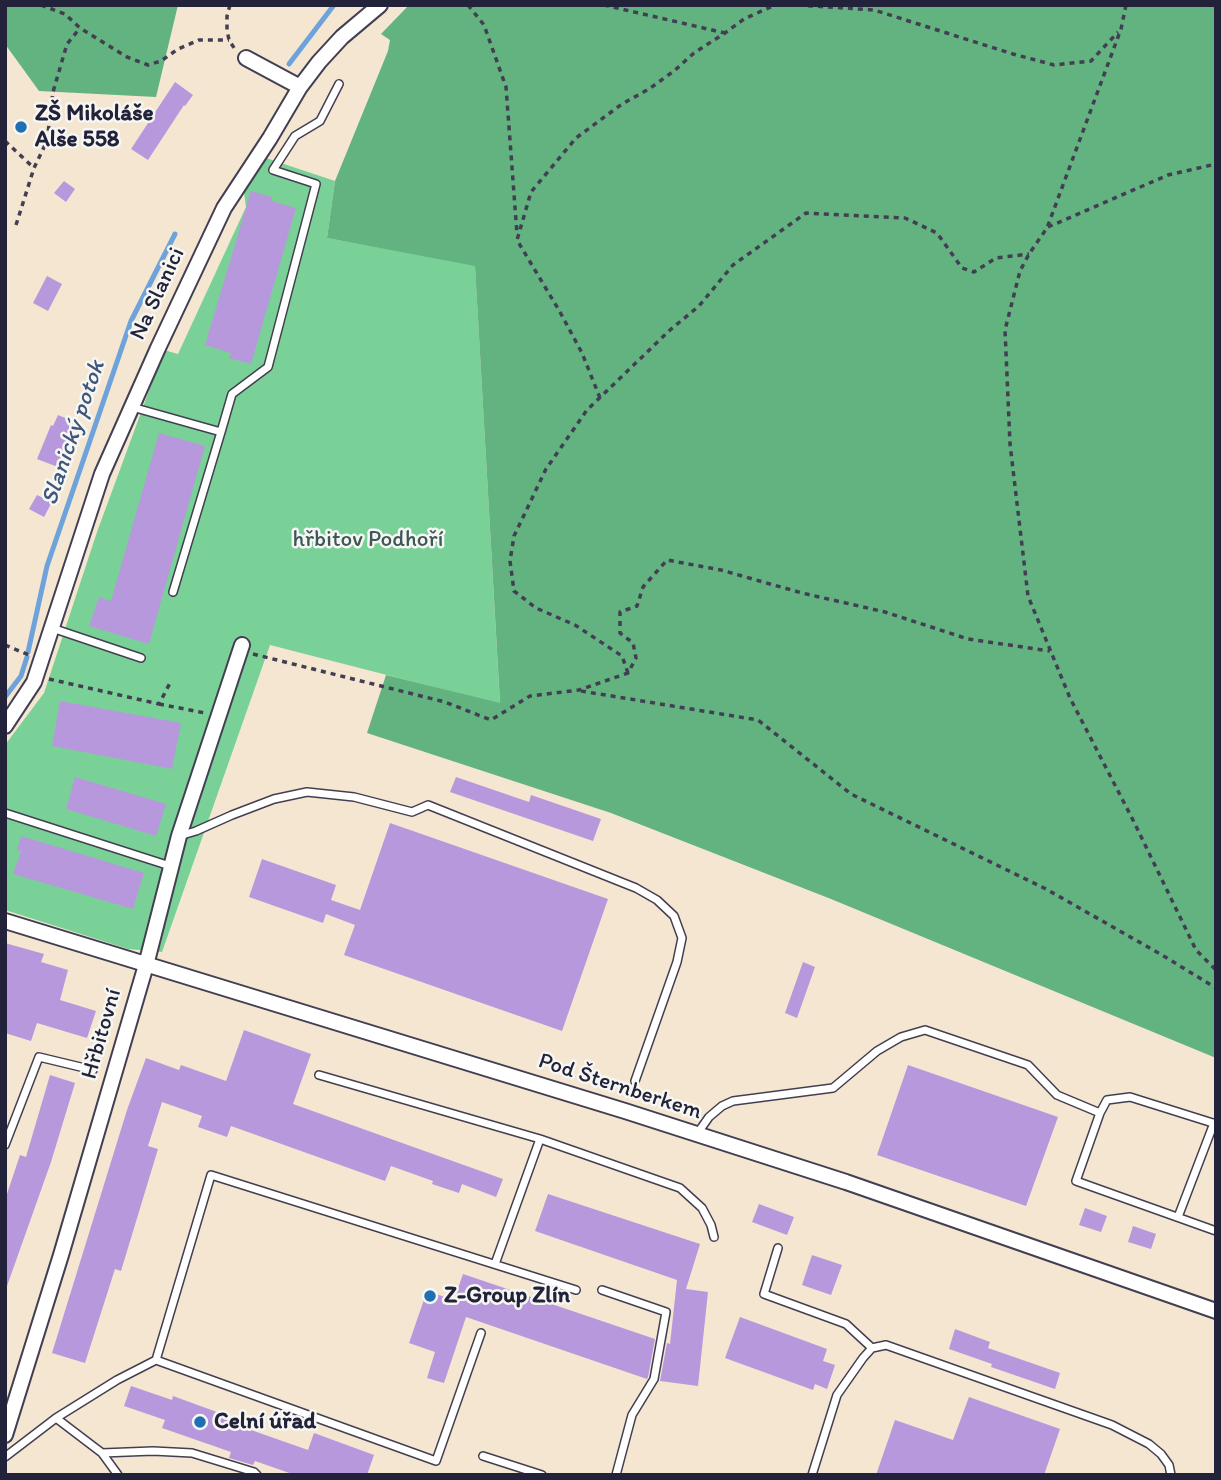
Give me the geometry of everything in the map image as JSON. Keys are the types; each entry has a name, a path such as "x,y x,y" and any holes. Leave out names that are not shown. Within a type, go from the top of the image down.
{"street":[{"name":"Na Slanici","path":"5,726 34,682 102,474 224,208 300,87 329,50 380,5"},
{"path":"246,58 300,87"},
{"name":"Hřbitovní","path":"5,1435 9,1412 61,1255 146,965 170,866 219,715 231,669 241,648"},
{"name":"Pod Šternberkem","path":"5,921 625,1111 872,1191 1216,1311"}],"lane":[{"path":"173,592 232,394 268,367 316,184 272,170 295,136 320,121 339,84"},
{"path":"132,407 221,432"},
{"path":"52,628 141,658"},
{"path":"179,836 274,799 307,792 354,797 412,812 428,805 636,888 657,900 674,916 682,938 677,962 635,1081"},
{"path":"5,813 170,866"},
{"path":"697,1135 709,1117 722,1106 733,1101 833,1088 877,1051 901,1037 925,1030 1028,1065 1057,1095 1100,1113"},
{"path":"5,1145 39,1057 93,1070"},
{"path":"319,1075 540,1139 680,1188 702,1208 714,1237"},
{"path":"1178,1217 1215,1124 1130,1097 1107,1100 1076,1181 1216,1231"},
{"path":"495,1264 540,1139"},
{"path":"5,1457 56,1418 117,1380 156,1360 211,1175 576,1290"},
{"path":"778,1248 764,1294 846,1324 872,1348"},
{"path":"601,1290 666,1312 654,1379 632,1415 616,1475"},
{"path":"156,1360 436,1461 481,1333"},
{"path":"811,1475 837,1395 872,1348 886,1345 1112,1425 1149,1444 1161,1454 1169,1465 1171,1475"},
{"path":"56,1418 102,1453 118,1475"},
{"path":"102,1453 192,1453 257,1474"},
{"path":"483,1455 541,1475"}],"path":[{"path":"41,5 65,14 80,28 127,57 148,65 161,61 178,49 199,40 229,40"},
{"path":"230,5 227,30 229,40 233,48 246,58"},
{"path":"468,5 484,25 506,87 517,240 582,353 600,398"},
{"path":"604,5 725,33"},
{"path":"517,240 531,192 576,138 622,104 649,89 694,53 744,19 775,5"},
{"path":"798,5 874,10 1054,65 1091,61 1121,29"},
{"path":"1126,5 1121,29 1047,228 1028,254 1020,271 1005,330 1010,444 1028,597 1070,698 1196,950 1216,970"},
{"path":"16,225 34,169 47,141 53,92 67,44 80,28"},
{"path":"5,141 34,169"},
{"path":"1047,228 1168,175 1216,164"},
{"path":"628,673 622,656 575,625 536,608 514,591 510,561 514,536 547,469 587,410 670,330 699,306 733,265 806,214 905,218 937,233 961,268 974,272 996,258 1028,254"},
{"path":"241,648 445,702 491,720 530,696 579,690 628,673 636,658 633,643 620,633 620,612 637,606 643,587 667,561 721,570 802,593 885,612 968,639 1050,651"},
{"path":"5,645 41,659"},
{"path":"34,682 45,678 219,715"},
{"path":"159,704 170,683"},
{"path":"579,690 758,720 850,794 1046,889 1216,988"}],"green space":[{"path":"5,5 178,5 156,97 39,91 5,44"},
{"path":"409,5 1216,5 1216,1058 831,899 611,813 367,733 386,675 500,703 475,266 327,238 335,181 388,51 390,40 381,34"},
{"name":"hřbitov Podhoří","path":"266,158 335,181 327,238 475,265 500,704 270,645 162,952 128,949 5,910 5,745 44,693 97,532 164,350 178,354 246,207 244,192"}],"building":[{"path":"175,82 193,95 148,160 131,149"},
{"path":"64,181 75,189 66,202 54,193"},
{"path":"251,191 272,197 271,201 296,208 251,364 229,358 231,353 205,345"},
{"path":"47,276 62,284 48,311 33,303"},
{"path":"58,415 75,422 58,467 37,459"},
{"path":"159,433 205,446 149,644 89,626 99,597 111,601"},
{"path":"37,495 52,502 44,517 29,509"},
{"path":"60,701 181,723 172,769 52,746"},
{"path":"75,777 166,804 156,836 66,809"},
{"path":"456,777 529,802 531,795 601,819 593,841 450,792"},
{"path":"390,823 608,899 562,1031 344,955 355,925 326,914 323,923 249,897 262,859 336,885 331,900 360,910"},
{"path":"21,836 144,873 133,909 13,874 21,851 17,850"},
{"path":"5,943 44,954 41,962 68,970 60,1000 96,1011 87,1038 37,1023 31,1041 5,1033"},
{"path":"803,962 815,967 797,1018 785,1013"},
{"path":"244,1030 311,1054 293,1104 503,1179 496,1197 462,1184 459,1193 391,1166 385,1181 231,1126 227,1137 198,1127 202,1116 162,1102 148,1146 158,1149 121,1271 115,1269 85,1363 52,1353 127,1110 146,1058 179,1070 181,1065 226,1081"},
{"path":"908,1065 1058,1117 1026,1206 877,1155"},
{"path":"50,1075 75,1083 51,1162 5,1286 5,1200 20,1155 26,1157"},
{"path":"548,1194 700,1244 686,1289 708,1292 698,1386 660,1381 667,1343 670,1344 677,1280 535,1231"},
{"path":"759,1204 794,1217 787,1235 752,1222"},
{"path":"1085,1208 1107,1216 1101,1232 1079,1225"},
{"path":"1133,1226 1156,1234 1151,1249 1128,1242"},
{"path":"812,1255 842,1265 831,1295 802,1285"},
{"path":"463,1274 655,1339 647,1379 466,1317 444,1383 427,1378 435,1352 409,1343 427,1291 454,1300"},
{"path":"740,1317 827,1349 823,1361 835,1365 827,1389 815,1384 813,1390 725,1358"},
{"path":"955,1329 990,1342 988,1348 1060,1373 1055,1389 949,1349"},
{"path":"131,1386 172,1400 173,1396 236,1419 234,1424 308,1450 314,1433 374,1455 367,1475 295,1475 255,1461 253,1465 229,1458 231,1452 162,1428 165,1420 124,1406"},
{"path":"969,1397 1060,1429 1044,1475 876,1475 895,1420 953,1440"}],"waterway":[{"name":"Slanický potok","path":"289,64 334,5"},
{"name":"Slanický potok","path":"28,652 47,566 131,321 175,234"},
{"name":"Slanický potok","path":"5,697 21,676 27,657"}],"place":[{"name":"ZŠ Mikoláše Alše 558","path":"21,127"},
{"name":"Z-Group Zlín","path":"430,1296"},
{"name":"Celní úřad","path":"200,1422"}]}
